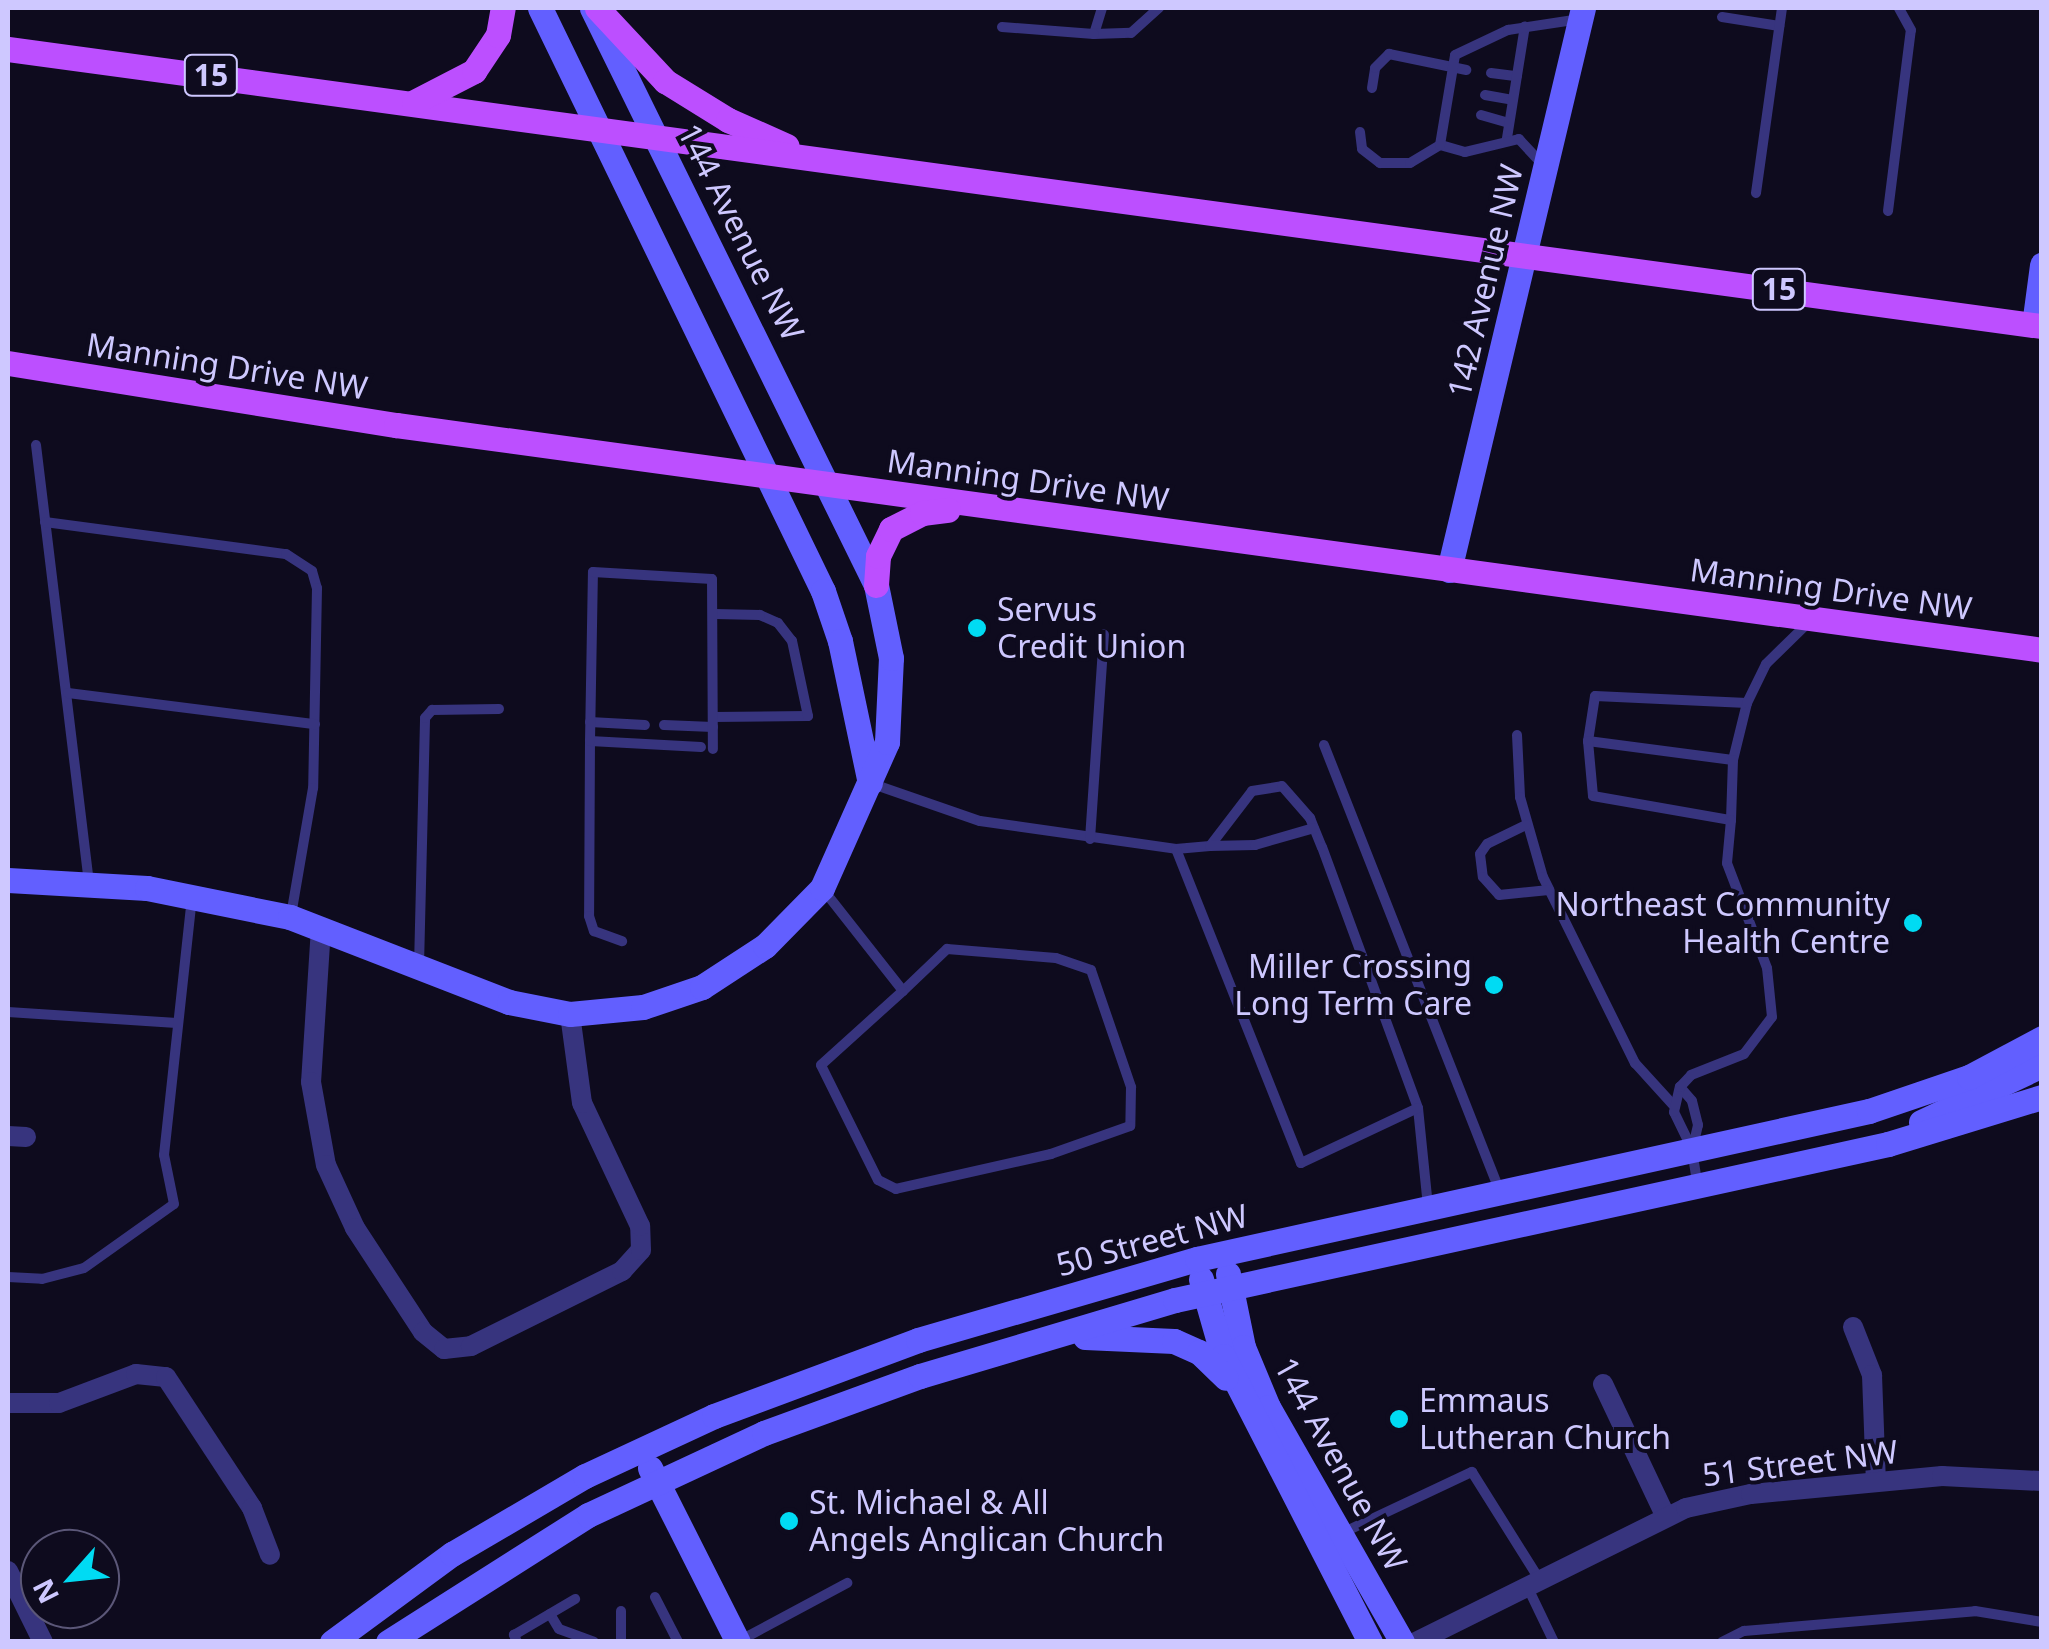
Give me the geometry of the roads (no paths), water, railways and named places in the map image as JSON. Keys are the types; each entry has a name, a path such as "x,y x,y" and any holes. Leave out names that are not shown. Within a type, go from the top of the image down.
{"main road":[{"path":"414,102 474,72 498,35 503,8"},
{"path":"540,8 772,476 840,641 870,783"},
{"path":"595,8 666,81 728,120 815,158"},
{"name":"144 Avenue NW","path":"8,880 192,894 290,917 509,1002 570,1014 643,1008 702,988 765,946 822,888 888,742 891,690 876,585 832,485 595,8"},
{"name":"142 Avenue NW","path":"1449,570 1582,13"},
{"name":"15","path":"8,50 414,102"},
{"path":"414,102 1525,254"},
{"name":"15","path":"1525,254 2038,325"},
{"path":"2038,325 2042,265"},
{"name":"Manning Drive NW","path":"8,363 396,425 2042,650"},
{"path":"876,585 878,556 891,529 922,513 982,506"},
{"name":"50 Street NW","path":"332,1642 479,1537 640,1449 918,1340 1224,1253 1692,1150 1932,1092 2042,1038"},
{"path":"1888,1144 1910,1127 2042,1065"},
{"name":"50 Street NW","path":"388,1642 540,1542 656,1482 814,1414 1015,1346 1230,1286 1888,1144 2042,1097"},
{"name":"144 Avenue NW","path":"1224,1253 1256,1383 1402,1642"},
{"name":"144 Avenue NW","path":"1197,1260 1216,1338 1370,1642"},
{"path":"1015,1346 1104,1335 1174,1341 1210,1361 1244,1399"},
{"path":"640,1449 738,1642"}],"street":[{"path":"321,928 311,1082 326,1165 355,1228 423,1332 444,1348 471,1346 606,1280 634,1264 641,1250 637,1220 582,1102 570,1014"},
{"path":"1853,1327 1872,1375 1876,1482"},
{"path":"8,1403 59,1402 136,1374 159,1373 178,1391 252,1508 270,1555"},
{"path":"1603,1384 1665,1515"},
{"name":"51 Street NW","path":"1416,1642 1665,1515 1751,1494 1876,1482 1983,1475 2042,1481"},
{"path":"8,1570 43,1642"}],"lane":[{"path":"1094,34 1102,8"},
{"path":"1002,28 1132,33 1159,8"},
{"path":"1756,193 1782,8"},
{"path":"1888,211 1911,30 1900,8"},
{"path":"1360,132 1362,148 1380,164 1410,164 1440,145 1451,108 1447,88 1451,70 1465,45 1582,13"},
{"path":"1722,17 1779,26"},
{"path":"1507,138 1524,26"},
{"path":"1372,88 1374,68 1389,54 1451,70 1466,70"},
{"path":"1491,73 1517,76"},
{"path":"1447,88 1462,90"},
{"path":"1486,95 1513,100"},
{"path":"1481,115 1509,123"},
{"path":"1440,145 1466,152 1507,138 1519,140 1545,167"},
{"path":"36,446 90,884"},
{"path":"45,522 300,560 317,588 315,724 308,834 290,917"},
{"path":"590,741 707,748 713,722 716,586 702,574 593,572 590,722 589,916 594,931 622,941"},
{"path":"664,725 808,716 792,641 778,622 760,615 715,614"},
{"path":"1692,1150 1678,1130 1674,1106 1680,1088 1691,1075 1744,1054 1772,1016 1767,968 1727,864 1733,760 1746,703 1766,664 1812,619"},
{"path":"1090,839 1104,634"},
{"path":"68,693 315,724"},
{"path":"1731,820 1593,796 1588,742 1595,696 1746,703"},
{"path":"419,967 425,718 432,710 499,709"},
{"path":"590,722 645,725"},
{"path":"1517,735 1526,825 1549,890 1635,1064 1674,1106"},
{"path":"1588,742 1733,760"},
{"path":"1324,745 1500,1192"},
{"path":"870,783 980,822 1176,848 1255,845 1314,828"},
{"path":"1210,846 1236,807 1270,784 1294,795 1314,828 1418,1108 1428,1208"},
{"path":"1526,825 1487,844 1480,854 1483,877 1499,895 1549,890"},
{"path":"1176,848 1300,1163 1418,1108"},
{"path":"822,888 903,991"},
{"path":"8,1278 42,1279 84,1268 174,1204 164,1156 192,894"},
{"path":"946,948 1056,958 1092,970 1131,1088 1130,1126 1050,1154 896,1189 878,1180 821,1066 903,991 946,948"},
{"path":"8,1012 178,1023"},
{"path":"1680,1088 1692,1100 1698,1125 1692,1150 1698,1182"},
{"path":"1339,1534 1472,1472 1533,1582 1554,1642"},
{"path":"738,1642 847,1583"},
{"path":"655,1597 678,1642"},
{"path":"517,1642 514,1635 575,1599"},
{"path":"621,1611 621,1642"},
{"path":"1722,1642 1744,1631 1975,1611 2042,1622"},
{"path":"550,1614 559,1629 594,1642"}],"place":[{"name":"Servus Credit Union","path":"977,628"},
{"name":"Northeast Community Health Centre","path":"1913,923"},
{"name":"Miller Crossing Long Term Care","path":"1494,985"},
{"name":"Emmaus Lutheran Church","path":"1399,1419"},
{"name":"St. Michael & All Angels Anglican Church","path":"789,1521"}]}
